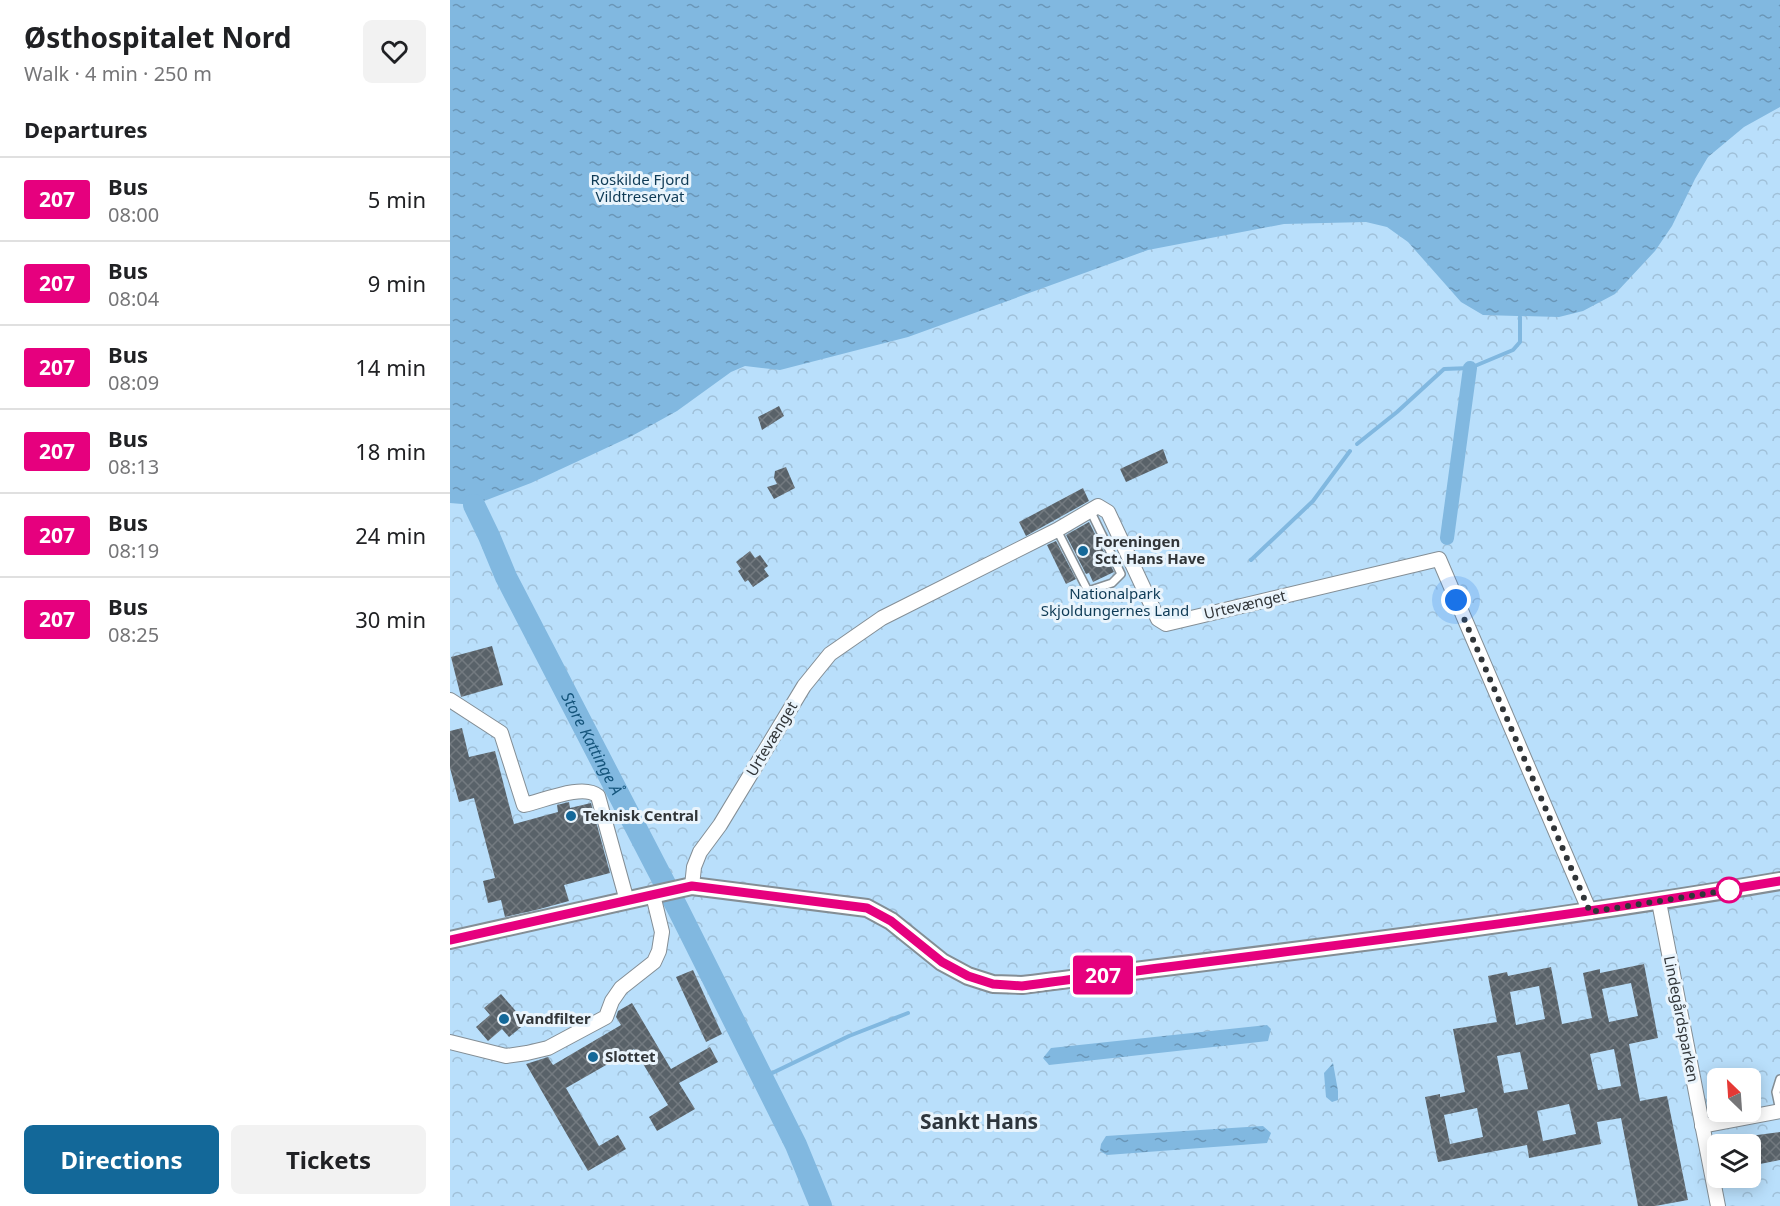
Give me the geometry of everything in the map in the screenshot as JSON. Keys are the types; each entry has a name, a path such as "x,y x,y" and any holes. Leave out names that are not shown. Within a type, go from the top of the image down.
{"street":[{"name":"Urtevænget","path":"692,886 693,867 700,852 720,825 804,686 830,654 882,618 1057,530 1098,506 1108,512 1158,619 1166,624 1439,559 1590,912"},
{"path":"450,700 501,733 524,806 581,790 593,792 598,796 627,901"},
{"path":"450,940 692,886 867,908 891,921 942,962 968,976 993,984 1022,986 1590,912 1780,881"},
{"path":"450,1042 506,1056 527,1053 548,1048 606,1017 612,1001 621,988 654,962 659,951 662,932 653,895"},
{"name":"Lindegårdsparken","path":"1659,902 1718,1206"},
{"path":"1702,1126 1780,1111"}],"lane":[{"path":"1057,530 1088,591 1112,583 1121,574 1090,510"},
{"path":"1780,1079 1776,1092 1780,1111"}],"green space":[{"name":"Nationalpark Skjoldungernes Land","path":"450,0 1780,0 1780,1206 450,1206"}],"water":[{"name":"Roskilde Fjord Vildtreservat","path":"450,0 1780,0 1780,107 1744,127 1708,157 1672,226 1655,251 1615,294 1583,311 1559,317 1483,315 1461,302 1408,242 1387,227 1366,222 1284,224 1148,250 908,337 780,370 745,366 731,372 677,411 630,437 531,483 474,505 450,503"},
{"path":"1267,1025 1271,1029 1268,1041 1049,1065 1043,1058 1051,1048"},
{"path":"1333,1063 1338,1100 1332,1102 1326,1097 1324,1073"},
{"path":"1263,1126 1271,1133 1267,1143 1107,1155 1100,1151 1106,1136"}],"building":[{"path":"779,406 784,416 762,430 758,417"},
{"path":"1163,449 1168,463 1126,482 1120,469"},
{"path":"786,467 795,488 774,499 767,487 777,484 774,478 775,471"},
{"path":"1083,488 1089,501 1026,536 1019,522"},
{"path":"1089,522 1114,572 1093,582 1089,573 1086,574 1066,535"},
{"path":"1056,541 1076,579 1066,584 1047,545"},
{"path":"750,551 755,558 760,555 768,566 764,569 769,576 753,587 748,580 745,582 738,571 741,569 736,562"},
{"path":"492,646 503,685 461,697 451,657"},
{"name":"Teknisk Central","path":"462,728 469,757 495,751 514,824 558,812 557,805 569,802 570,808 591,803 610,873 564,885 569,901 536,910 505,917 501,900 488,903 483,881 495,878 474,798 459,802 450,768 450,731"},
{"path":"1644,964 1658,1038 1629,1044 1640,1101 1667,1096 1688,1200 1655,1206 1638,1206 1621,1118 1597,1122 1601,1144 1529,1158 1527,1145 1438,1162 1425,1097 1440,1094 1440,1097 1465,1092 1453,1029 1497,1022 1488,976 1507,972 1508,976 1551,967 1562,1024 1592,1018 1583,973 1600,969 1600,973","holes":["1631,983 1638,1016 1609,1022 1602,989","1539,986 1545,1019 1516,1025 1510,992","1614,1049 1621,1086 1598,1090 1590,1054","1520,1052 1528,1089 1504,1093 1497,1056","1569,1104 1576,1134 1543,1141 1537,1111","1477,1108 1483,1137 1450,1144 1444,1115"]},
{"path":"693,970 722,1034 706,1042 676,977"},
{"name":"Vandfilter","path":"501,994 526,1023 509,1037 502,1029 488,1041 476,1027 490,1015 484,1008"},
{"path":"632,1003 671,1069 710,1047 718,1062 679,1083 695,1109 657,1131 649,1117 668,1105 634,1049 566,1088 599,1146 618,1135 626,1149 588,1171 526,1064 548,1057 553,1065 621,1025 616,1017 618,1011"},
{"path":"1780,1132 1780,1160 1761,1164 1761,1135"}],"waterway":[{"path":"1357,444 1397,412 1444,369 1470,368 1513,350 1520,342 1520,317"},
{"path":"1447,538 1470,368"},
{"path":"1251,560 1313,501 1350,451"},
{"name":"Store Kattinge Å","path":"474,505 506,577 678,909 796,1145 821,1206"},
{"path":"762,1078 849,1036 908,1013"}],"bus line":[{"name":"207","path":"450,940 692,886 867,908 891,921 942,962 968,976 993,984 1022,986 1504,924 1659,902 1780,881"}],"place":[{"name":"Foreningen Sct. Hans Have","path":"1083,551"},
{"name":"Teknisk Central","path":"571,816"},
{"name":"Vandfilter","path":"504,1019"},
{"name":"Slottet","path":"593,1057"}],"district":[{"name":"Sankt Hans","path":"979,1122"}],"route":[{"path":"1456,600 1590,912 1729,890"}]}
